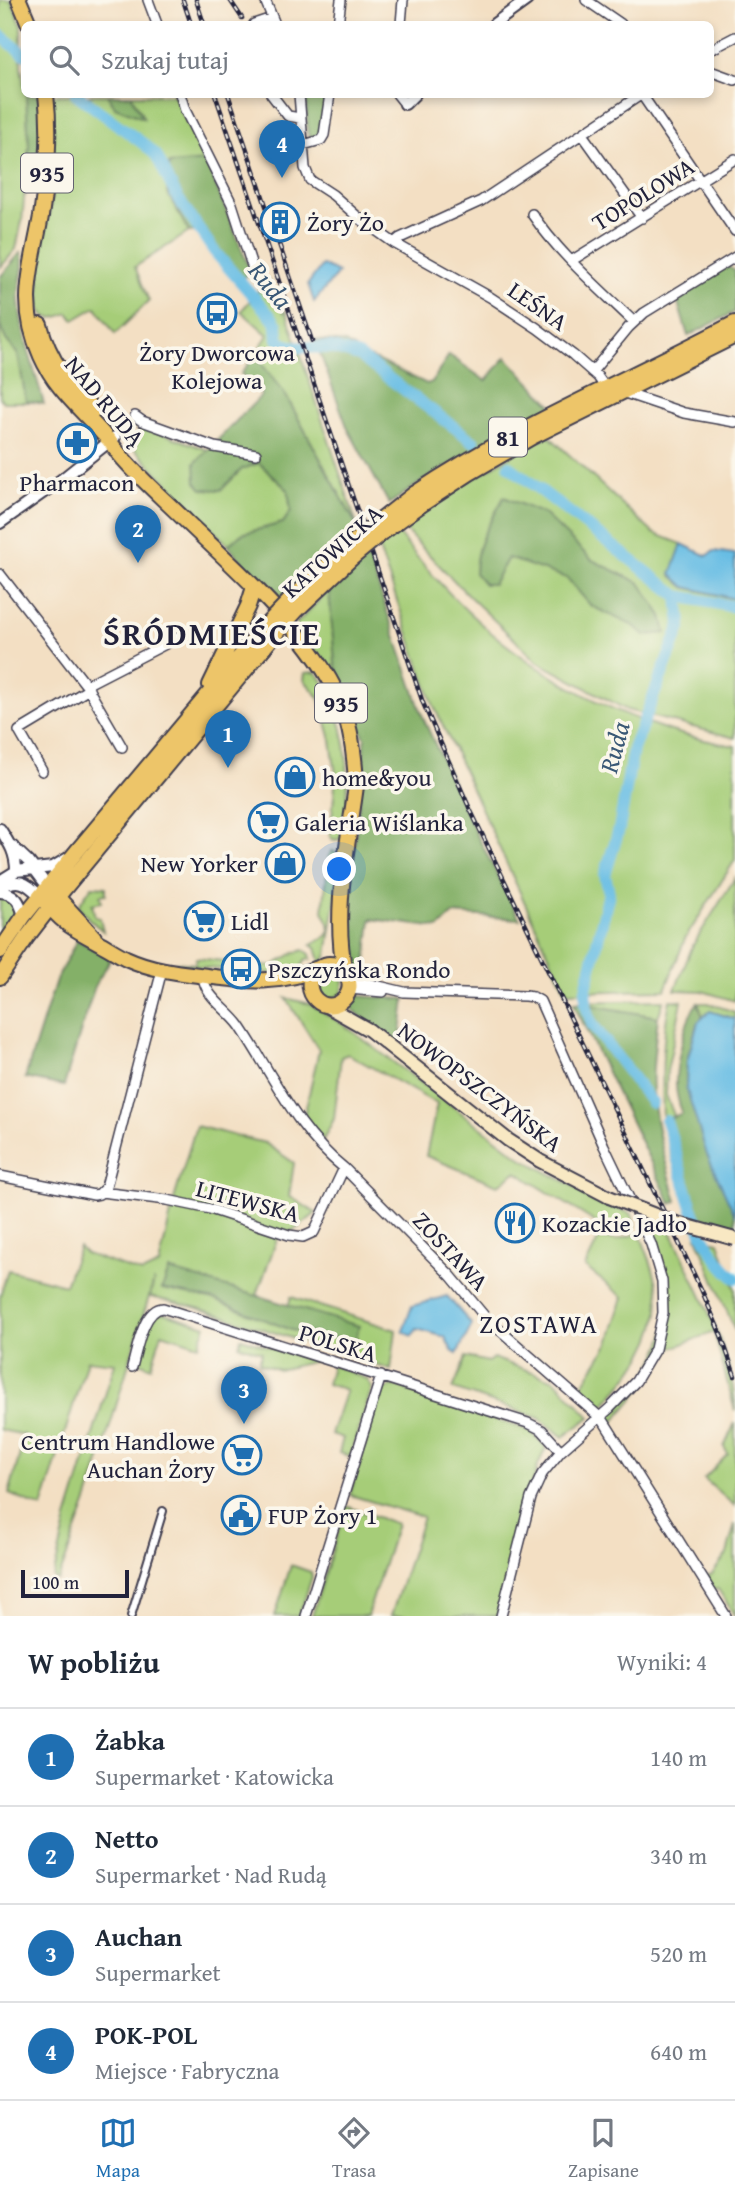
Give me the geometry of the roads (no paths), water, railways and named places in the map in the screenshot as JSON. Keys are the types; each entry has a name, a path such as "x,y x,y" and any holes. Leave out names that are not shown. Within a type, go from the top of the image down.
{"main road":[{"path":"19,0 28,21"},
{"name":"NAD RUDĄ","path":"46,98 49,132 47,169 35,251 36,304 44,339 61,372 104,421 113,439 179,502 216,548 298,635 315,656 339,698 350,731 356,786 340,914 340,947 347,985"},
{"name":"KATOWICKA","path":"0,977 77,851 205,696 351,551 476,454 735,323"},
{"name":"KATOWICKA","path":"418,499 532,437 735,336"},
{"path":"205,696 248,606 254,587"},
{"name":"KATOWICKA","path":"0,951 24,916 81,868 272,629"},
{"path":"81,868 71,898 81,922"},
{"path":"49,897 81,922 100,943"},
{"path":"49,897 63,922 126,958 162,970 248,980 266,985 309,986"},
{"name":"NAD RUDĄ","path":"322,967 340,914"},
{"path":"27,936 46,924 63,922"},
{"path":"248,980 286,978 322,967 337,966 347,985 334,1004 323,1004"},
{"name":"935","path":"322,967 311,976 309,986 315,999 323,1004"},
{"name":"NOWOPSZCZYŃSKA","path":"347,985 346,1008 359,1023"},
{"name":"NOWOPSZCZYŃSKA","path":"323,1004 359,1023 508,1140 552,1168 609,1197 673,1222 735,1239"}],"street":[{"path":"148,0 156,21"},
{"path":"265,0 274,21"},
{"path":"338,21 341,0"},
{"path":"401,21 403,0"},
{"path":"498,21 527,0"},
{"path":"586,0 617,21"},
{"path":"714,48 735,37"},
{"path":"714,72 735,80"},
{"path":"181,98 232,204 252,266 260,275"},
{"path":"274,98 288,116 300,118"},
{"name":"LEŚNA","path":"299,98 307,177 394,243 512,310 553,339 592,372 605,387"},
{"path":"303,145 321,141 329,98"},
{"path":"400,98 405,104 411,98"},
{"path":"394,243 481,201 637,98"},
{"path":"644,98 735,231"},
{"path":"582,134 642,218"},
{"name":"TOPOLOWA","path":"571,261 735,159"},
{"path":"533,215 571,261 634,322"},
{"path":"592,372 644,313 735,257"},
{"path":"605,387 684,413 735,422"},
{"path":"135,416 214,447 256,454"},
{"path":"0,523 113,439"},
{"path":"0,574 88,687 122,747"},
{"path":"42,771 19,731 88,687 183,635"},
{"path":"0,829 34,869 49,897"},
{"path":"12,846 16,871"},
{"path":"0,881 16,871 53,867 77,851"},
{"path":"0,890 12,881 18,881 49,897"},
{"path":"0,890 15,896 24,916"},
{"path":"101,1192 106,1187 162,970"},
{"name":"ZOSTAWA","path":"203,975 205,988 239,1024 295,1116 326,1154 344,1168 451,1276 486,1318 600,1417 726,1616"},
{"path":"347,985 442,995 525,996 538,999 544,1005 651,1244 662,1281 663,1320 652,1356 631,1388 551,1460 535,1487 500,1616"},
{"name":"LITEWSKA","path":"0,1176 94,1195 101,1192 167,1200 200,1207 289,1236 303,1237 314,1232 344,1168"},
{"name":"POLSKA","path":"132,1367 148,1317 160,1308 528,1423 542,1430 561,1451"},
{"path":"306,1616 381,1376"},
{"path":"131,1616 163,1511"}],"water":[{"path":"322,265 338,273 314,302 308,284"},
{"path":"682,544 707,556 714,551 735,554 735,599 685,587 671,574"},
{"path":"710,1011 735,1019 735,1215 707,1155 686,1087 687,1061 698,1022"},
{"path":"447,1296 472,1325 457,1354 452,1351 445,1337 417,1329 412,1336 403,1331 412,1306"}],"waterway":[{"name":"Ruda","path":"0,35 21,52"},
{"name":"Ruda","path":"81,98 156,155 177,197 214,251 277,325 278,339 295,347 332,348 359,356 474,442"},
{"name":"Ruda","path":"509,466 678,596 681,625 633,749 619,829 605,875 609,893 586,989 586,1005 592,1024 652,1103"},
{"path":"678,596 735,607"},
{"name":"Ruda","path":"666,1121 699,1226 720,1263 735,1278"}],"railway":[{"path":"183,0 190,21"},
{"path":"196,0 203,21"},
{"path":"230,0 242,18"},
{"path":"216,98 423,703 469,807 702,1291 735,1376"},
{"path":"229,98 312,341"}],"place":[{"name":"POK-POL","path":"282,178"},
{"name":"Żory Żo","path":"280,222"},
{"name":"Żory Dworcowa Kolejowa","path":"217,313"},
{"name":"Pharmacon","path":"77,443"},
{"name":"Netto","path":"138,563"},
{"name":"Żabka","path":"228,768"},
{"name":"home&you","path":"295,777"},
{"name":"Galeria Wiślanka","path":"268,822"},
{"name":"New Yorker","path":"285,863"},
{"name":"Lidl","path":"204,921"},
{"name":"Pszczyńska Rondo","path":"241,969"},
{"name":"Kozackie Jadło","path":"515,1223"},
{"name":"Auchan","path":"244,1424"},
{"name":"Centrum Handlowe Auchan Żory","path":"242,1455"},
{"name":"FUP Żory 1","path":"241,1515"}],"district":[{"name":"ŚRÓDMIEŚCIE","path":"212,633"},
{"name":"ZOSTAWA","path":"539,1323"}]}
